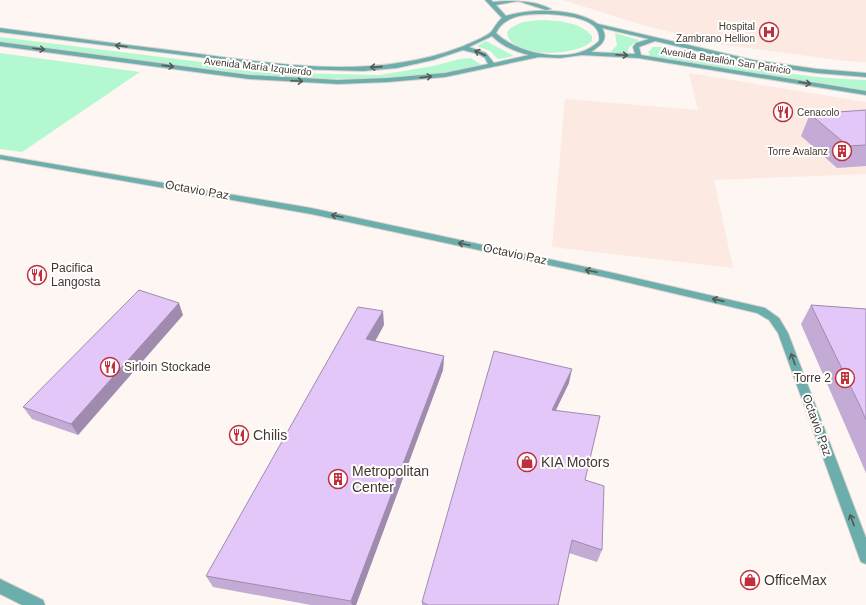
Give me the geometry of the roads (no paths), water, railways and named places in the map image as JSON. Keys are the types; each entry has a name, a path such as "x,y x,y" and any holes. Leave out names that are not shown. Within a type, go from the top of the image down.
{"street":[{"path":"490,2 516,0"},
{"path":"520,0 560,13"},
{"path":"490,2 505,18"},
{"path":"560,13 525,13 505,18 498,22 493,33 502,43 509,47 538,55 562,56 583,53 594,48 600,43 603,38 602,31 596,25"},
{"name":"Avenida Batallón San Patricio","path":"560,13 585,20 596,25 654,40 754,62 817,71 866,75"},
{"name":"Avenida María Izquierdo","path":"0,30 282,66 332,69 399,65 434,58 463,48 493,33"},
{"path":"638,56 635,49 638,44 654,40"},
{"name":"Avenida María Izquierdo","path":"0,44 249,77 305,81 388,80 444,74 538,55"},
{"path":"463,48 487,56 492,65"},
{"name":"Avenida Batallón San Patricio","path":"583,53 638,56 866,93"},
{"name":"Octavio Paz","path":"0,157 311,211 756,308 766,313 778,323 783,333 866,557"},
{"path":"0,586 38,605"}],"place":[{"name":"Hospital Zambrano Hellion","path":"769,32"},
{"name":"Cenacolo","path":"783,112"},
{"name":"Torre Avalanz","path":"842,151"},
{"name":"Pacifica Langosta","path":"37,275"},
{"name":"Sirloin Stockade","path":"110,367"},
{"name":"Torre 2","path":"845,378"},
{"name":"Chilis","path":"239,435"},
{"name":"KIA Motors","path":"527,462"},
{"name":"Metropolitan Center","path":"338,479"},
{"name":"OfficeMax","path":"750,580"}]}
